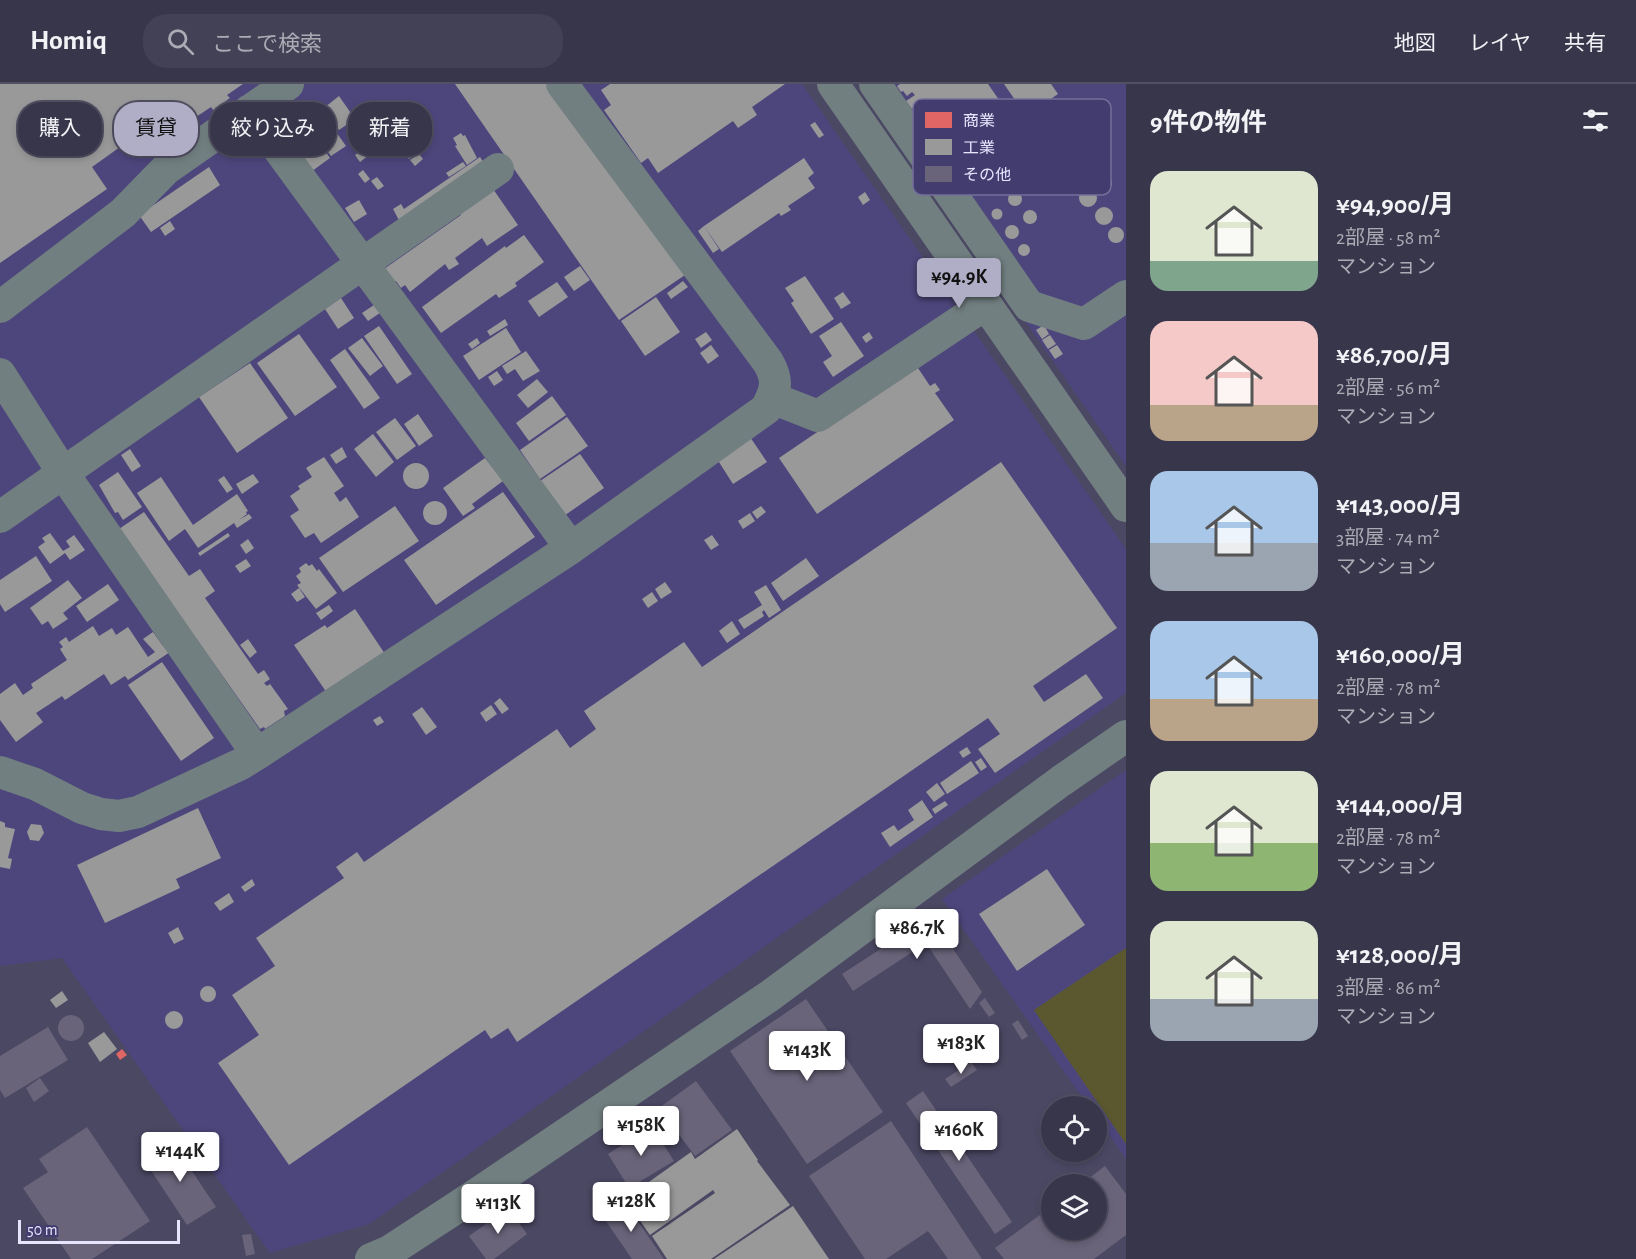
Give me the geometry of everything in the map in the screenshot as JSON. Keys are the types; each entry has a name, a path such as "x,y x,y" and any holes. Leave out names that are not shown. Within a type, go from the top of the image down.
{"street":[{"path":"262,102 288,84"},
{"path":"0,772 35,784 82,808 101,814 119,816 138,812 241,764 571,548 766,409 776,384 775,373 562,84"},
{"path":"833,84 1126,506"},
{"path":"875,84 913,139"},
{"path":"0,307 123,213 166,170 210,139"},
{"path":"283,156 571,548"},
{"path":"0,517 498,169"},
{"path":"952,195 1029,306 1084,324 1126,296"},
{"path":"772,398 818,416 986,304"},
{"path":"0,374 63,473 256,754"},
{"path":"371,1259 390,1251 480,1192 771,995 1061,781 1126,736"}],"shaded area":[{"path":"0,84 802,84 1126,549 1126,693 369,1224 270,1253 62,958 0,966"},
{"path":"860,84 1126,84 1126,466 937,195 1111,195 1111,99 913,99 913,160"},
{"path":"1126,770 1126,1159 1107,1131 1107,1096 1081,1096 942,899"},
{"path":"1126,948 1126,1144 1107,1116 1107,1096 1093,1096 1034,1010"}],"building: 商業":[{"path":"122,1049 127,1055 120,1060 116,1054"}],"building: 工業":[{"path":"0,84 243,84 227,95 230,98 224,102 210,102 210,108 198,116 198,102 114,102 114,151 92,167 107,189 0,263"},
{"path":"455,84 553,84 685,275 619,320"},
{"path":"610,84 785,84 752,107 757,115 738,128 733,121 658,173 648,158 641,163 604,110 611,105 601,90"},
{"path":"900,84 988,84 998,99 913,99 912,109 906,101 915,95 912,92 907,96 897,86"},
{"path":"1004,84 1051,84 1058,94 1051,99 1014,99"},
{"path":"339,96 348,109 348,124 339,130 336,126 336,102 331,102"},
{"path":"815,122 824,135 819,138 810,125"},
{"path":"336,132 346,146 336,153"},
{"path":"461,133 465,135 477,158 467,165 455,146 457,145 453,138"},
{"path":"296,156 329,156 330,158 308,174"},
{"path":"356,156 368,156 360,162"},
{"path":"416,156 421,156 423,159 415,166 410,160"},
{"path":"480,157 487,168 402,226 393,209 401,204 404,209"},
{"path":"804,158 814,173 808,178 815,188 788,206 791,210 781,216 779,213 722,252 704,226"},
{"path":"463,162 466,166 449,177 446,173"},
{"path":"209,167 220,185 151,232 139,215"},
{"path":"363,170 370,179 365,183 358,174"},
{"path":"377,177 384,186 378,190 371,181"},
{"path":"491,186 518,225 487,246 482,238 455,258 459,264 449,270 445,264 410,292 405,285 401,288 396,281 393,283 384,269 461,215 457,210"},
{"path":"865,192 870,200 863,205 858,197"},
{"path":"1010,195 1021,196 1020,204 1015,206 1010,204"},
{"path":"1080,195 1096,195 1094,204 1088,207 1082,204 1079,198"},
{"path":"359,200 367,214 354,222 345,208"},
{"path":"1104,207 1110,210 1113,216 1110,222 1104,225 1098,222 1095,216 1098,210"},
{"path":"997,208 1003,214 997,220 991,214"},
{"path":"1027,210 1033,210 1037,217 1033,224 1027,224 1023,220 1023,214"},
{"path":"170,221 175,229 165,236 160,228"},
{"path":"1009,225 1015,225 1019,232 1015,239 1009,239 1005,235 1005,229"},
{"path":"704,226 719,249 713,253 698,231"},
{"path":"1116,227 1122,229 1124,235 1122,241 1116,243 1110,241 1108,235 1110,229"},
{"path":"524,235 544,262 515,283 517,286 499,298 496,294 441,333 422,307 505,246 506,248"},
{"path":"1024,244 1030,250 1024,256 1018,250"},
{"path":"580,266 590,280 574,291 564,277"},
{"path":"805,276 834,319 811,334 791,303 794,301 785,288"},
{"path":"683,281 688,287 671,299 667,293"},
{"path":"557,282 568,297 539,317 528,301"},
{"path":"843,292 851,303 841,309 834,298"},
{"path":"656,297 680,332 645,356 621,321"},
{"path":"341,298 354,318 338,329 325,309"},
{"path":"374,305 380,313 368,321 362,313"},
{"path":"505,319 508,325 490,336 487,331"},
{"path":"841,322 864,356 833,377 823,362 832,356 819,336"},
{"path":"1044,325 1049,334 1042,339 1036,330"},
{"path":"379,326 412,374 397,384 364,336"},
{"path":"506,328 521,352 479,380 463,356"},
{"path":"706,332 712,340 701,348 695,339"},
{"path":"869,332 873,338 866,343 862,337"},
{"path":"299,334 337,387 295,416 257,363"},
{"path":"1050,335 1056,344 1048,349 1042,340"},
{"path":"362,338 383,366 370,376 348,348"},
{"path":"477,338 480,343 472,349 468,344"},
{"path":"711,345 719,356 708,364 700,353"},
{"path":"1057,345 1063,354 1055,359 1049,350"},
{"path":"345,349 380,398 364,409 330,360"},
{"path":"526,351 540,371 523,381 515,369 507,374 502,366"},
{"path":"250,363 288,418 237,453 199,397"},
{"path":"916,365 930,386 935,383 940,390 935,393 954,420 817,514 779,458"},
{"path":"497,371 503,380 494,386 488,377"},
{"path":"537,379 548,392 528,408 517,395"},
{"path":"552,396 566,415 529,441 516,423"},
{"path":"418,414 433,436 419,446 404,424"},
{"path":"567,417 588,446 540,479 520,450"},
{"path":"395,418 416,446 397,460 376,432"},
{"path":"373,434 394,462 376,477 354,449"},
{"path":"750,437 767,462 733,484 717,459"},
{"path":"342,447 347,457 336,464 330,455"},
{"path":"130,449 141,466 132,472 121,455"},
{"path":"580,454 604,488 561,518 537,483"},
{"path":"324,457 344,486 334,493 340,502 346,497 359,517 321,543 314,533 305,538 290,516 299,510 290,496 300,489 298,486 312,477 306,468"},
{"path":"485,458 503,481 472,504 475,508 463,516 443,488"},
{"path":"1001,462 1117,628 1033,686 1044,702 1086,674 1103,698 995,773 978,749 1000,734 988,718 517,1042 508,1028 491,1039 485,1030 289,1165 218,1063 259,1035 232,995 275,966 256,938 344,878 336,867 357,852 364,862 557,729 570,748 596,729 584,711 684,642 702,667"},
{"path":"416,463 425,467 429,476 425,485 416,489 407,485 403,476 407,467"},
{"path":"118,472 142,507 123,520 118,512 115,513 99,485"},
{"path":"253,474 259,482 242,494 236,484"},
{"path":"224,476 233,489 227,493 218,480"},
{"path":"161,477 193,525 237,494 248,511 239,520 249,514 252,518 237,528 234,523 198,548 185,529 169,541 137,493"},
{"path":"503,492 535,537 436,605 404,560"},
{"path":"435,501 444,504 447,513 444,522 435,525 426,522 423,513 426,504"},
{"path":"395,506 419,541 343,592 319,558"},
{"path":"761,506 766,512 757,519 752,512"},
{"path":"144,512 189,576 200,569 215,591 205,598 258,674 264,670 270,679 264,683 267,686 270,684 288,709 284,711 285,716 265,729 264,727 260,729 119,529"},
{"path":"750,513 755,521 743,529 738,521"},
{"path":"50,533 63,551 70,547 66,541 74,535 85,550 70,560 65,553 50,564 38,547 45,542 42,538"},
{"path":"228,533 230,536 200,556 198,553"},
{"path":"712,535 719,545 711,550 704,540"},
{"path":"248,539 254,548 246,554 240,545"},
{"path":"36,556 52,581 5,612 0,604 0,580"},
{"path":"806,558 819,576 783,601 771,583"},
{"path":"246,559 251,566 240,573 235,566"},
{"path":"306,563 309,566 312,564 317,571 319,569 337,593 316,609 297,585 301,583 296,576 301,572 299,568"},
{"path":"68,580 82,598 63,613 68,619 53,629 48,621 42,625 30,608"},
{"path":"665,582 672,592 661,599 655,589"},
{"path":"108,584 119,600 87,622 76,606"},
{"path":"766,585 781,610 769,618 764,610 762,612 764,616 744,629 738,620 762,605 754,592"},
{"path":"299,588 305,597 297,602 291,594"},
{"path":"652,592 658,601 648,608 642,599"},
{"path":"329,605 333,611 321,620 316,613"},
{"path":"355,609 385,654 327,693 294,645 325,625 327,628"},
{"path":"732,621 740,634 727,643 719,631"},
{"path":"93,626 99,636 112,628 116,635 128,627 148,657 155,652 143,639 153,632 170,652 128,680 125,676 111,685 104,674 65,700 62,696 36,713 43,722 16,742 0,720 0,694 15,683 23,695 33,688 31,684 67,660 60,649 63,647 59,642 66,637 69,642"},
{"path":"248,639 257,652 250,658 240,645"},
{"path":"162,662 214,738 181,761 128,685"},
{"path":"500,698 509,709 502,714 494,703"},
{"path":"491,705 497,714 486,722 480,713"},
{"path":"422,707 437,727 426,735 412,714"},
{"path":"380,716 384,722 377,726 373,720"},
{"path":"967,747 971,753 963,758 959,752"},
{"path":"981,758 987,767 981,771 975,762"},
{"path":"971,761 979,773 947,794 940,783"},
{"path":"937,783 945,794 934,802 926,792"},
{"path":"922,800 933,817 890,847 881,833 894,825 898,831 914,820 908,810"},
{"path":"945,801 948,805 935,814 932,809"},
{"path":"198,808 221,858 176,879 180,888 105,923 77,865"},
{"path":"0,821 5,823 5,827 15,829 8,858 12,859 10,869 0,867"},
{"path":"31,824 41,825 44,833 39,841 30,840 27,832"},
{"path":"1047,869 1085,925 1017,971 979,914"},
{"path":"252,879 255,885 245,892 241,887"},
{"path":"229,893 234,902 220,911 214,903"},
{"path":"178,927 184,939 174,944 168,933"},
{"path":"205,986 211,986 216,994 214,1000 205,1002 200,997 200,991"},
{"path":"62,991 68,1000 56,1008 50,1000"},
{"path":"174,1011 180,1014 183,1020 180,1026 174,1029 168,1026 165,1020 168,1014"},
{"path":"104,1032 117,1049 100,1062 88,1043"},
{"path":"737,1129 757,1161 790,1205 711,1259 667,1259 652,1236 715,1193 713,1190 650,1235 625,1199 691,1152 695,1159"},
{"path":"793,1206 829,1259 714,1259"}],"building: その他":[{"path":"931,916 982,992 970,1009 926,943 853,991 842,974"},
{"path":"985,998 995,1013 989,1017 979,1003"},
{"path":"806,999 883,1112 807,1164 730,1051"},
{"path":"71,1015 80,1019 84,1028 80,1037 71,1041 62,1037 58,1028 62,1019"},
{"path":"1018,1020 1028,1036 1022,1040 1012,1024"},
{"path":"48,1027 68,1060 5,1098 0,1090 0,1056"},
{"path":"971,1062 977,1070 951,1087 945,1079"},
{"path":"40,1078 49,1091 34,1102 26,1088"},
{"path":"696,1081 732,1130 695,1156 659,1108"},
{"path":"923,1091 1012,1222 995,1234 906,1103"},
{"path":"891,1121 982,1259 948,1259 928,1231 886,1259 865,1259 809,1176"},
{"path":"652,1126 674,1161 629,1188 608,1154"},
{"path":"87,1127 150,1221 92,1259 71,1259 23,1188 48,1172 39,1159"},
{"path":"172,1141 216,1207 187,1225 144,1160"},
{"path":"1105,1166 1126,1194 1126,1235 1094,1259 1004,1259 995,1248 1041,1214 1041,1240 1107,1240 1107,1174 1094,1174"},
{"path":"623,1200 664,1259 632,1259 601,1214"},
{"path":"508,1208 527,1234 494,1259 486,1259 469,1236"},
{"path":"251,1234 255,1254 246,1256 242,1235"}]}
